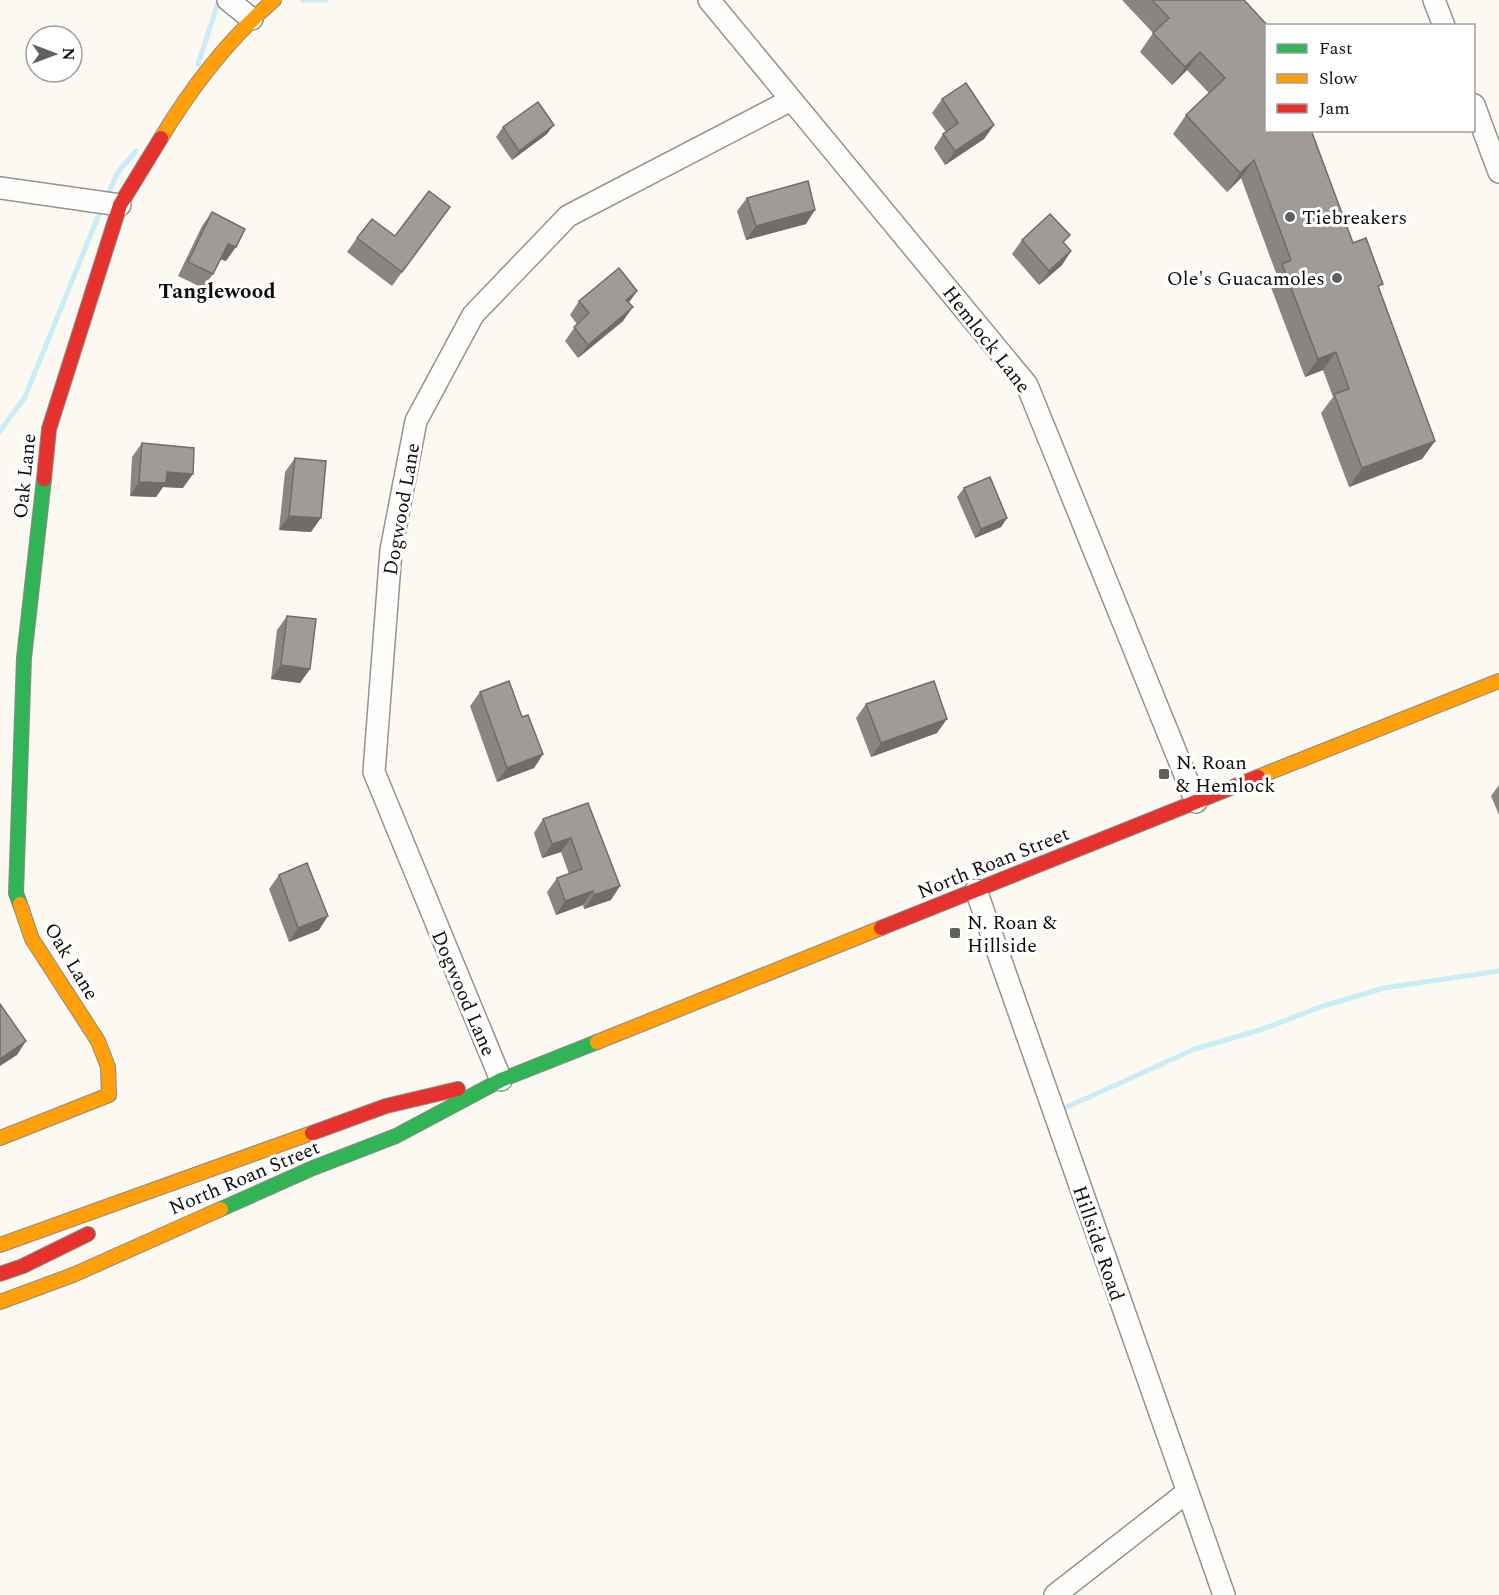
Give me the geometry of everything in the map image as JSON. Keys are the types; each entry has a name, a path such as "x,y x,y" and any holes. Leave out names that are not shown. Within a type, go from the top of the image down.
{"main road":[{"name":"Oak Lane","path":"0,1138 109,1095 108,1067 98,1041 32,939 16,893 24,658 48,429 120,205 178,109 252,19 274,0"},
{"name":"North Roan Street","path":"0,1302 73,1275 303,1172 396,1136 501,1080 1499,681"},
{"name":"North Roan Street","path":"0,1245 386,1106 501,1080"},
{"path":"0,1274 24,1266 103,1225 143,1194"}],"street":[{"path":"228,0 252,19"},
{"name":"Hemlock Lane","path":"709,0 1027,385 1196,802"},
{"path":"1434,0 1443,24"},
{"name":"Dogwood Lane","path":"501,1080 374,772 391,550 416,421 473,315 568,216 791,100"},
{"path":"1475,110 1499,172"},
{"path":"0,188 120,205"},
{"name":"Hillside Road","path":"976,890 1186,1493 1224,1595"},
{"path":"1055,1595 1186,1493"}],"building":[{"path":"1152,0 1244,0 1266,24 1265,132 1312,132 1353,243 1366,238 1383,284 1378,286 1435,441 1362,468 1334,394 1349,389 1336,352 1318,359 1282,264 1291,260 1254,160 1240,173 1186,115 1225,78 1200,52 1185,67 1153,33 1169,18"},
{"path":"966,83 994,125 955,151 943,134 958,123 942,99"},
{"path":"538,102 554,125 519,151 503,127"},
{"path":"808,181 815,210 756,226 747,198"},
{"path":"429,191 450,207 402,272 357,238 372,219 395,236"},
{"path":"212,212 245,229 236,247 228,244 213,274 188,262"},
{"path":"1050,214 1070,235 1063,242 1071,251 1049,271 1022,240"},
{"path":"619,268 637,291 626,300 633,307 588,345 574,327 589,313 579,301"},
{"path":"142,443 194,448 193,474 167,472 166,483 139,482"},
{"path":"295,458 326,461 321,518 289,516"},
{"path":"990,477 1007,518 981,529 964,488"},
{"path":"287,616 316,619 310,669 281,665"},
{"path":"509,681 522,717 528,715 543,754 507,768 480,692"},
{"path":"934,681 947,719 881,743 866,704"},
{"path":"588,803 620,886 594,895 593,891 565,901 557,878 582,869 571,838 552,844 543,819"},
{"path":"307,863 328,916 298,928 279,875"},
{"path":"0,1004 26,1041 0,1059"}],"waterway":[{"path":"198,64 219,0"},
{"path":"303,0 326,0"},
{"path":"106,198 118,172 136,151"},
{"path":"0,431 25,397 102,207"},
{"path":"1067,1107 1195,1049 1263,1029 1323,1006 1384,988 1499,971"}],"traffic: fast":[{"path":"20,904 16,893 24,658 44,479"},
{"path":"221,1209 313,1168 396,1136 501,1080 597,1042"}],"traffic: slow":[{"path":"161,138 212,64 274,0"},
{"path":"1258,777 1499,681"},
{"path":"0,1138 109,1095 108,1067 98,1041 32,939 20,904"},
{"path":"597,1042 881,928"},
{"path":"0,1245 312,1133"},
{"path":"0,1302 73,1275 221,1209"}],"traffic: jam":[{"path":"44,479 49,429 120,205 161,138"},
{"path":"881,928 1258,777"},
{"path":"312,1133 386,1106 458,1089"},
{"path":"0,1274 23,1266 88,1234"}],"place":[{"name":"Tiebreakers","path":"1290,217"},
{"name":"Ole's Guacamoles","path":"1337,278"},
{"name":"N. Roan & Hemlock","path":"1164,774"},
{"name":"N. Roan & Hillside","path":"955,933"}],"district":[{"name":"Tanglewood","path":"217,291"}]}
